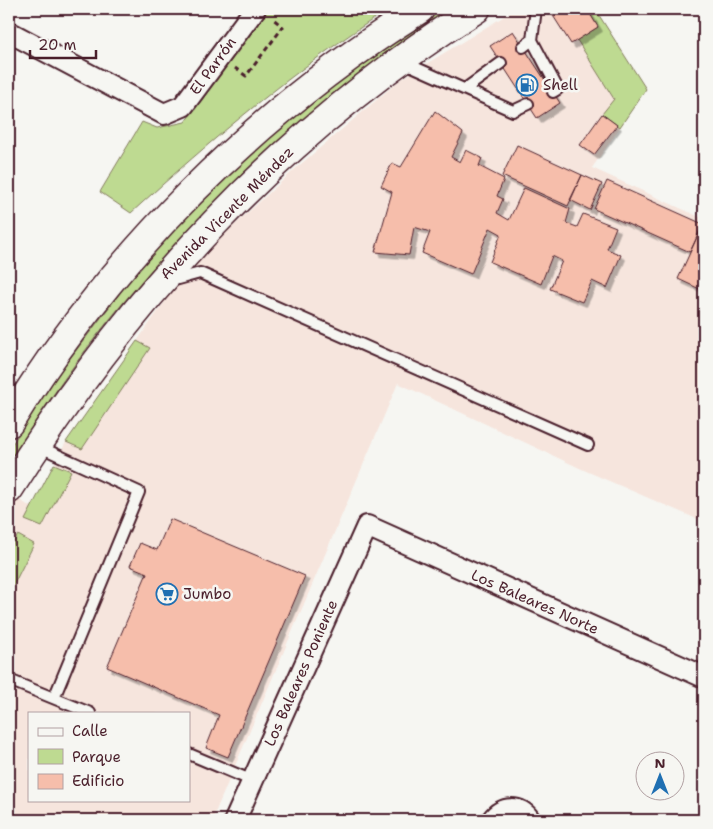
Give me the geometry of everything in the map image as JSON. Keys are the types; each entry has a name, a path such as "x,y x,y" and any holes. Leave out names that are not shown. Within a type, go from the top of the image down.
{"main road":[{"path":"9,423 55,353 92,304 132,256 187,197 261,127 306,90 352,55 420,9"},
{"name":"Avenida Vicente Méndez","path":"9,489 36,445 114,337 156,285 200,236 254,182 346,101 400,60 476,9"}],"street":[{"name":"El Parrón","path":"9,32 164,114 183,106 220,57 261,12"},
{"name":"Los Baleares Norte","path":"367,526 704,677"},
{"name":"Los Baleares Poniente","path":"235,820 367,526"},
{"path":"492,820 497,814 510,809 524,813 530,820"}],"lane":[{"path":"536,9 532,40 558,89 553,92"},
{"path":"523,47 532,40"},
{"path":"400,60 513,111 528,104"},
{"path":"465,89 501,63"},
{"path":"156,285 200,273 588,445"},
{"path":"36,445 139,492 54,698"},
{"path":"9,680 88,712"},
{"path":"190,754 253,781"}],"path":[{"path":"220,57 246,76 283,27 261,12"}],"shaded area":[{"path":"516,9 595,9 646,89 592,168 704,219 704,522 586,471 398,383 212,820 9,820 9,493 32,508 66,442 173,290 200,257 295,169 400,80"}],"green space":[{"path":"272,9 389,9 321,55 256,105 192,158 131,213 100,192 142,122 157,128 185,122 266,11"},
{"path":"436,9 455,9 346,88 272,146 180,238 126,299 76,363 52,396 9,465 9,449 55,378 136,272 181,223 278,128"},
{"path":"587,9 595,9 646,89 620,127 602,114 614,99 577,40 598,27"},
{"path":"137,341 150,348 82,449 66,442"},
{"path":"54,464 71,471 42,527 25,520"},
{"path":"18,535 34,544 9,594 9,549"}],"building":[{"path":"559,9 587,9 598,27 571,44 552,14"},
{"path":"513,31 560,103 537,118 490,46"},
{"path":"435,111 463,133 451,157 460,162 466,150 482,158 479,166 504,179 497,196 503,199 497,213 509,220 524,188 570,209 566,223 577,227 583,214 616,227 607,249 621,255 607,288 592,281 582,302 550,289 562,261 552,256 541,284 490,262 501,234 490,228 471,274 422,253 430,232 414,227 409,255 375,252 392,192 381,186 392,163 401,167"},
{"path":"602,114 617,125 594,155 580,145"},
{"path":"517,145 582,175 568,206 502,176"},
{"path":"582,175 602,184 590,210 570,200"},
{"path":"607,181 703,224 690,252 594,209"},
{"path":"704,224 704,291 678,279"},
{"path":"170,519 305,576 228,757 206,748 219,715 107,667 147,573 130,566 140,543 157,550"}],"place":[{"name":"Shell","path":"527,85"},
{"name":"Jumbo","path":"167,594"}]}
